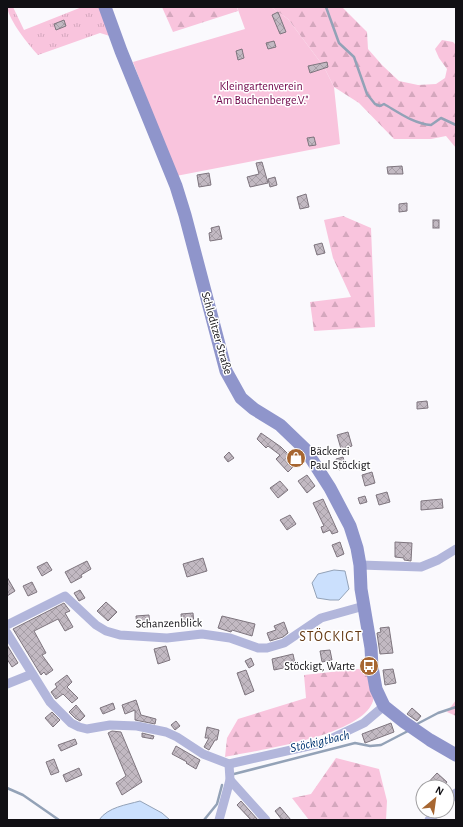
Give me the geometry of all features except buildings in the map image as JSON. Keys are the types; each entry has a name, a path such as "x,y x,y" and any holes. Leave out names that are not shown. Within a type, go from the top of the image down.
{"street":[{"name":"Schloditzer Straße","path":"105,7 121,51 176,186 226,371 241,398 254,409 280,425 305,449 330,488 350,526 357,548 360,565 364,606 376,689 384,706 430,740 456,755"},
{"path":"360,565 421,567 438,560 456,549"},
{"name":"Schanzenblick","path":"7,625 65,596 96,625 120,635 167,638 202,634 230,638 258,648 267,648 284,643 321,618 364,606"},
{"path":"7,633 50,702 71,723 87,729 110,725 137,726 166,732 177,737 203,754 229,764 322,744 364,723 384,706"},
{"path":"7,684 32,674"},
{"path":"220,820 230,780 229,764"},
{"path":"230,780 266,820"}],"green space":[{"path":"7,7 13,7 24,30 82,7 102,7 110,36 100,33 38,55 15,26"},
{"path":"162,7 237,7 238,11 173,32"},
{"name":"Kleingartenverein \"Am Buchenberge.V.\"","path":"237,7 271,7 288,19 324,67 334,87 340,144 176,176 133,62 245,29"},
{"path":"271,7 342,7 367,32 368,49 382,65 399,81 418,85 436,84 445,78 447,69 439,58 435,49 442,40 453,42 456,45 456,148 446,136 431,139 394,139 359,103 334,87 324,67 288,19"},
{"path":"343,216 371,228 375,327 314,331 310,302 351,297 333,258 324,220"},
{"path":"367,668 373,690 373,701 365,713 350,724 307,740 225,757 227,738 238,719 306,698 304,675"},
{"path":"456,700 456,716 447,712"},
{"path":"336,758 379,769 387,801 386,820 309,820 292,798 311,794"}],"water":[{"path":"334,570 345,571 349,589 339,600 317,598 312,583 318,574"},
{"path":"140,801 162,813 170,820 99,820 112,809"}],"waterway":[{"path":"326,7 339,43 354,57 367,94 375,104 380,106 384,104 406,117 425,124 431,125 441,118 456,125"},
{"name":"Stöckigtbach","path":"417,724 438,713 456,707"},
{"name":"Stöckigtbach","path":"234,774 355,743 370,746 381,745 408,731"},
{"name":"Stöckigtbach","path":"204,820 217,804 222,785"},
{"name":"Stöckigtbach","path":"7,788 23,795 59,820"}],"place":[{"name":"Bäckerei Paul Stöckigt","path":"296,458"},
{"name":"Stöckigt, Warte","path":"369,666"}],"district":[{"name":"STÖCKIGT","path":"331,637"}]}
